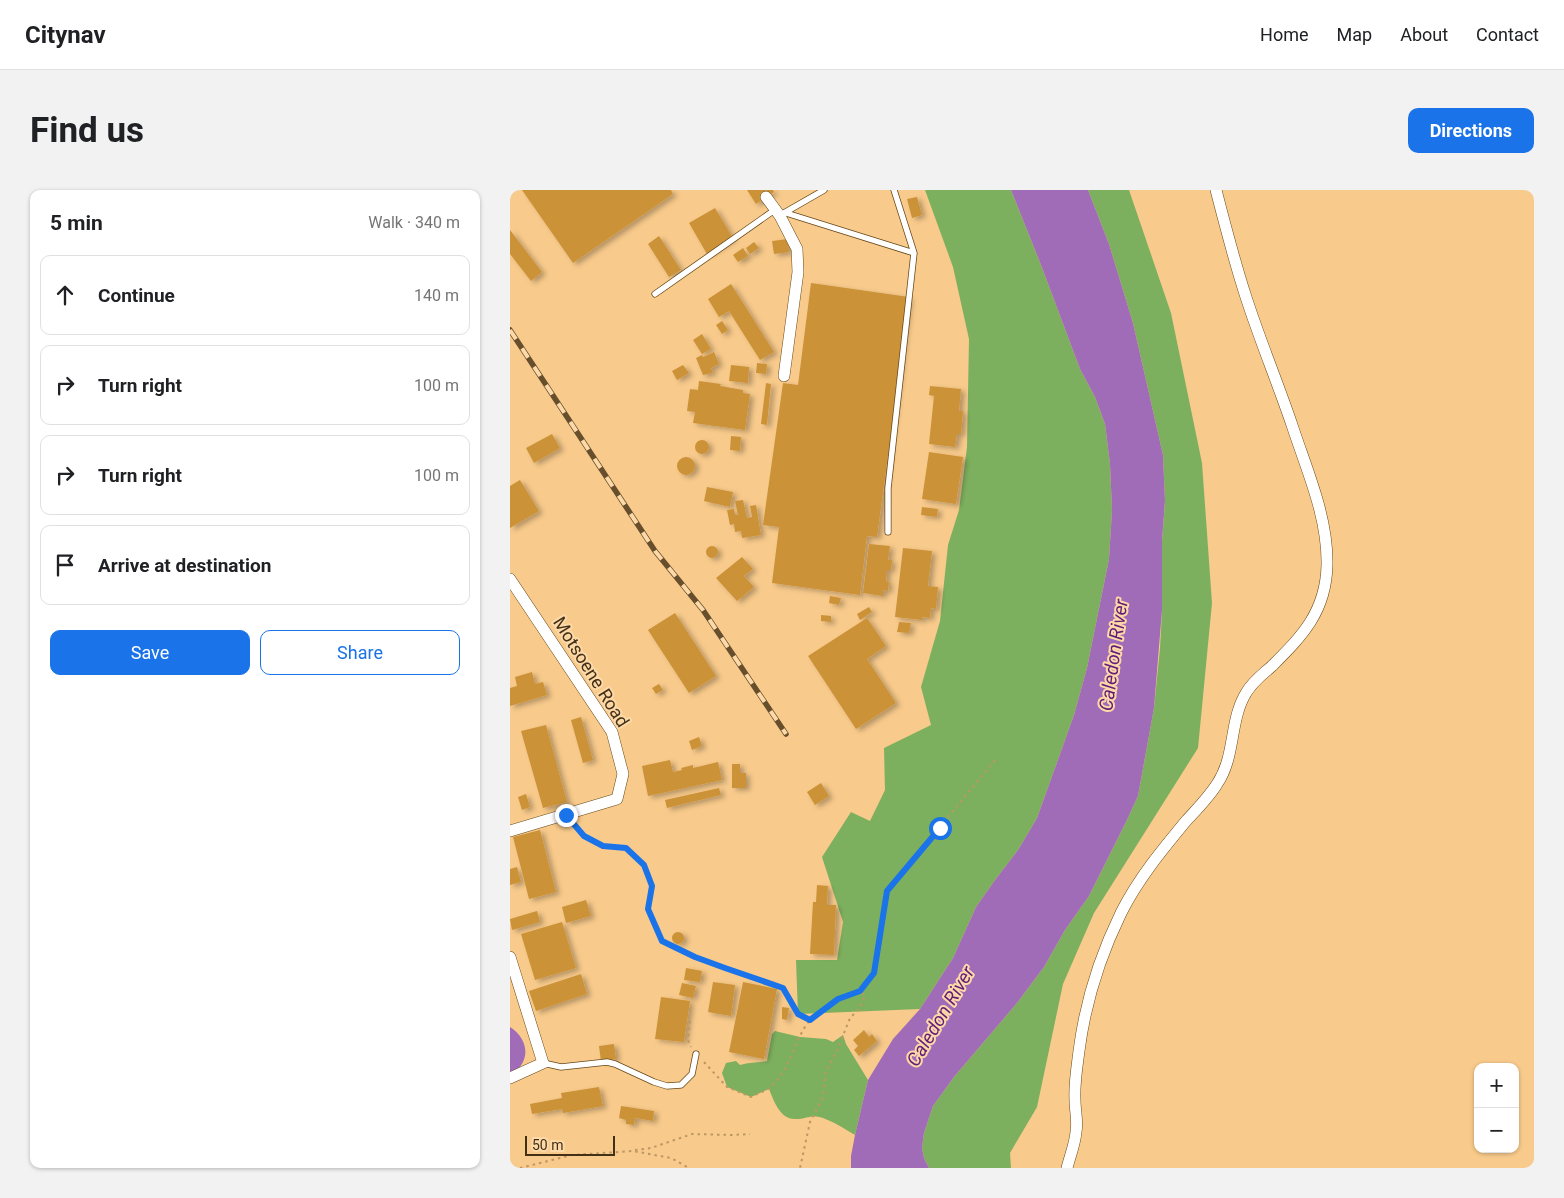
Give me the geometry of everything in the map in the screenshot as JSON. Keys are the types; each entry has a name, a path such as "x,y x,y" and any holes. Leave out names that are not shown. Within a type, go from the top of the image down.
{"street":[{"path":"1067,1168 1076,1132 1076,1089 1079,1052 1086,1010 1100,966 1122,912 1142,878 1162,850 1217,786 1228,764 1234,721 1241,703 1256,679 1301,637 1313,619 1325,580 1327,565 1325,533 1319,507 1274,372 1245,294 1216,190"},
{"path":"766,197 781,213 797,249 798,272 784,376"},
{"name":"Motsoene Road","path":"510,579 612,732 623,774 617,798 510,832"},
{"path":"510,957 543,1063 510,1078"}],"lane":[{"path":"656,294 781,213 824,190"},
{"path":"888,532 888,488 914,253 894,190"},
{"path":"781,213 914,253"},
{"path":"543,1063 561,1067 607,1062 667,1086 681,1085 692,1074 696,1054"}],"path":[{"path":"690,1021 688,1040 696,1054 726,1087 751,1097 769,1088 782,1074 792,1050 810,1020 838,999 860,991 874,973 887,891 995,760"},
{"path":"566,815 584,836 603,846 626,848 644,865 652,886 648,909 662,941 710,963 783,988 798,1014 810,1020"},
{"path":"800,1168 810,1122 823,1097 826,1071 837,1051 850,1018 859,1010 865,996 860,991"},
{"path":"520,1168 572,1155 651,1148 692,1134 750,1134"},
{"path":"633,1151 671,1158 689,1168"}],"green space":[{"path":"925,190 1011,190 1080,369 1095,397 1105,424 1110,464 1112,510 1109,559 1087,668 1074,715 1037,818 1018,850 976,907 953,958 920,1009 798,1014 796,960 837,960 843,922 822,857 851,812 870,821 885,790 884,748 931,725 921,687 940,621 948,545 959,510 967,447 969,339 953,267"},
{"path":"1088,190 1129,190 1171,313 1202,463 1212,603 1198,748 1094,913 1063,984 1037,1107 1010,1153 1011,1168 929,1168 922,1148 924,1133 933,1106 954,1077 1017,1003 1044,967 1065,930 1089,896 1126,822 1138,796 1154,708 1162,610 1162,541 1165,502 1163,455 1133,323 1109,244"},
{"path":"775,1031 800,1037 826,1039 833,1042 843,1035 846,1044 868,1080 855,1135 823,1118 796,1119 786,1116 778,1109 769,1089 751,1097 727,1087 722,1073 726,1063 736,1061 740,1065 767,1061 772,1034"}],"water":[{"name":"Caledon River","path":"1011,190 1088,190 1109,244 1133,323 1163,455 1165,501 1162,541 1162,610 1154,708 1138,796 1126,822 1089,896 1065,930 1044,967 1017,1003 954,1077 933,1106 924,1133 922,1148 929,1168 851,1168 855,1135 868,1080 893,1039 920,1009 953,958 976,907 1018,850 1037,818 1074,715 1087,668 1109,559 1112,510 1110,464 1105,424 1095,397 1080,369"},
{"path":"510,1027 521,1038 524,1045 525,1058 517,1070 510,1075"}],"building":[{"path":"522,190 671,190 673,194 573,263"},
{"path":"747,190 773,190 774,192 756,204"},
{"path":"917,197 922,215 912,218 907,199"},
{"path":"715,208 733,238 707,254 689,223"},
{"path":"510,230 542,272 531,281 510,254"},
{"path":"659,236 681,270 669,277 648,244"},
{"path":"788,239 789,252 774,254 772,241"},
{"path":"754,242 759,248 750,254 746,248"},
{"path":"743,248 748,256 738,262 733,255"},
{"path":"811,283 909,297 877,537 867,536 860,595 772,583 779,527 763,525 783,383 798,385"},
{"path":"731,284 774,352 760,360 729,311 719,317 708,299"},
{"path":"722,321 728,330 722,334 716,325"},
{"path":"702,334 711,349 702,354 693,340"},
{"path":"714,352 719,364 711,368 713,373 703,375 696,358"},
{"path":"757,363 767,364 766,374 756,373"},
{"path":"683,365 689,373 677,380 672,371"},
{"path":"731,365 749,367 748,383 729,381"},
{"path":"699,381 721,384 720,386 743,390 743,393 750,394 745,430 693,423 695,412 687,411 690,389 698,390"},
{"path":"766,383 771,384 767,425 761,424"},
{"path":"930,386 961,389 959,411 963,411 961,434 957,434 955,447 929,444 934,396 929,395"},
{"path":"552,434 560,448 534,463 526,448"},
{"path":"731,436 741,437 740,451 730,450"},
{"path":"699,440 705,440 709,447 705,454 699,454 695,450 695,444"},
{"path":"929,452 963,457 956,504 922,499"},
{"path":"686,457 692,460 695,466 692,472 686,475 680,472 677,466 680,460"},
{"path":"520,480 539,511 510,528 510,486"},
{"path":"707,487 733,492 730,507 704,501"},
{"path":"743,500 747,518 752,517 750,506 756,505 761,535 742,538 741,531 735,532 734,524 730,525 727,510 734,509 735,515 738,515 735,501"},
{"path":"922,507 938,509 937,517 921,515"},
{"path":"869,544 890,546 888,560 892,560 891,570 887,570 886,581 889,582 888,591 883,590 883,596 863,593"},
{"path":"710,546 714,546 718,552 714,558 710,558 706,554 706,550"},
{"path":"903,548 932,551 928,586 938,587 936,609 931,608 930,618 922,617 922,620 895,617"},
{"path":"742,557 753,569 744,576 754,587 737,601 716,578"},
{"path":"830,596 841,598 839,605 829,603"},
{"path":"869,607 872,612 860,620 857,614"},
{"path":"675,613 716,676 689,693 648,630"},
{"path":"821,615 831,616 831,622 821,621"},
{"path":"867,618 886,646 867,659 896,703 856,729 808,656"},
{"path":"899,622 911,623 909,633 897,632"},
{"path":"532,672 535,684 543,682 547,695 510,706 510,688 517,686 515,677"},
{"path":"659,684 663,690 656,694 652,688"},
{"path":"581,717 593,760 583,763 571,720"},
{"path":"546,725 567,802 543,808 521,731"},
{"path":"699,737 702,746 692,750 689,741"},
{"path":"670,760 673,772 693,765 693,768 718,762 722,780 648,796 642,766"},
{"path":"732,764 740,764 740,773 746,773 746,788 732,788"},
{"path":"821,783 829,796 815,805 807,792"},
{"path":"719,788 721,795 667,808 665,800"},
{"path":"526,794 530,807 522,810 518,797"},
{"path":"540,830 556,892 529,899 513,837"},
{"path":"517,867 521,882 510,885 510,869"},
{"path":"817,885 828,886 827,905 836,905 834,955 810,954 813,902 816,902"},
{"path":"586,900 591,916 566,923 562,907"},
{"path":"537,911 540,922 512,930 510,919"},
{"path":"562,922 576,968 535,980 521,934"},
{"path":"680,932 683,933 683,943 676,944 673,943 672,936 673,933"},
{"path":"686,968 702,971 700,982 684,980"},
{"path":"581,974 587,994 536,1011 529,991"},
{"path":"713,982 735,985 731,1016 708,1012"},
{"path":"743,982 777,989 764,1059 729,1052"},
{"path":"682,983 696,986 693,998 679,995"},
{"path":"661,997 690,1001 684,1042 655,1039"},
{"path":"782,1007 789,1008 787,1020 782,1019"},
{"path":"864,1030 869,1037 872,1034 877,1041 859,1056 854,1050 858,1046 853,1040"},
{"path":"614,1044 616,1059 601,1061 599,1046"},
{"path":"599,1087 603,1106 563,1113 562,1109 532,1114 530,1104 562,1098 561,1093"},
{"path":"621,1106 654,1111 653,1121 635,1118 634,1125 626,1124 626,1120 619,1118"}],"railway":[{"path":"510,330 655,551 703,610 786,734"}],"route":[{"path":"566,815 584,836 603,846 626,848 644,865 652,886 648,909 662,941 695,957 783,988 798,1014 810,1020 838,999 860,991 874,973 887,891 940,828"}]}
